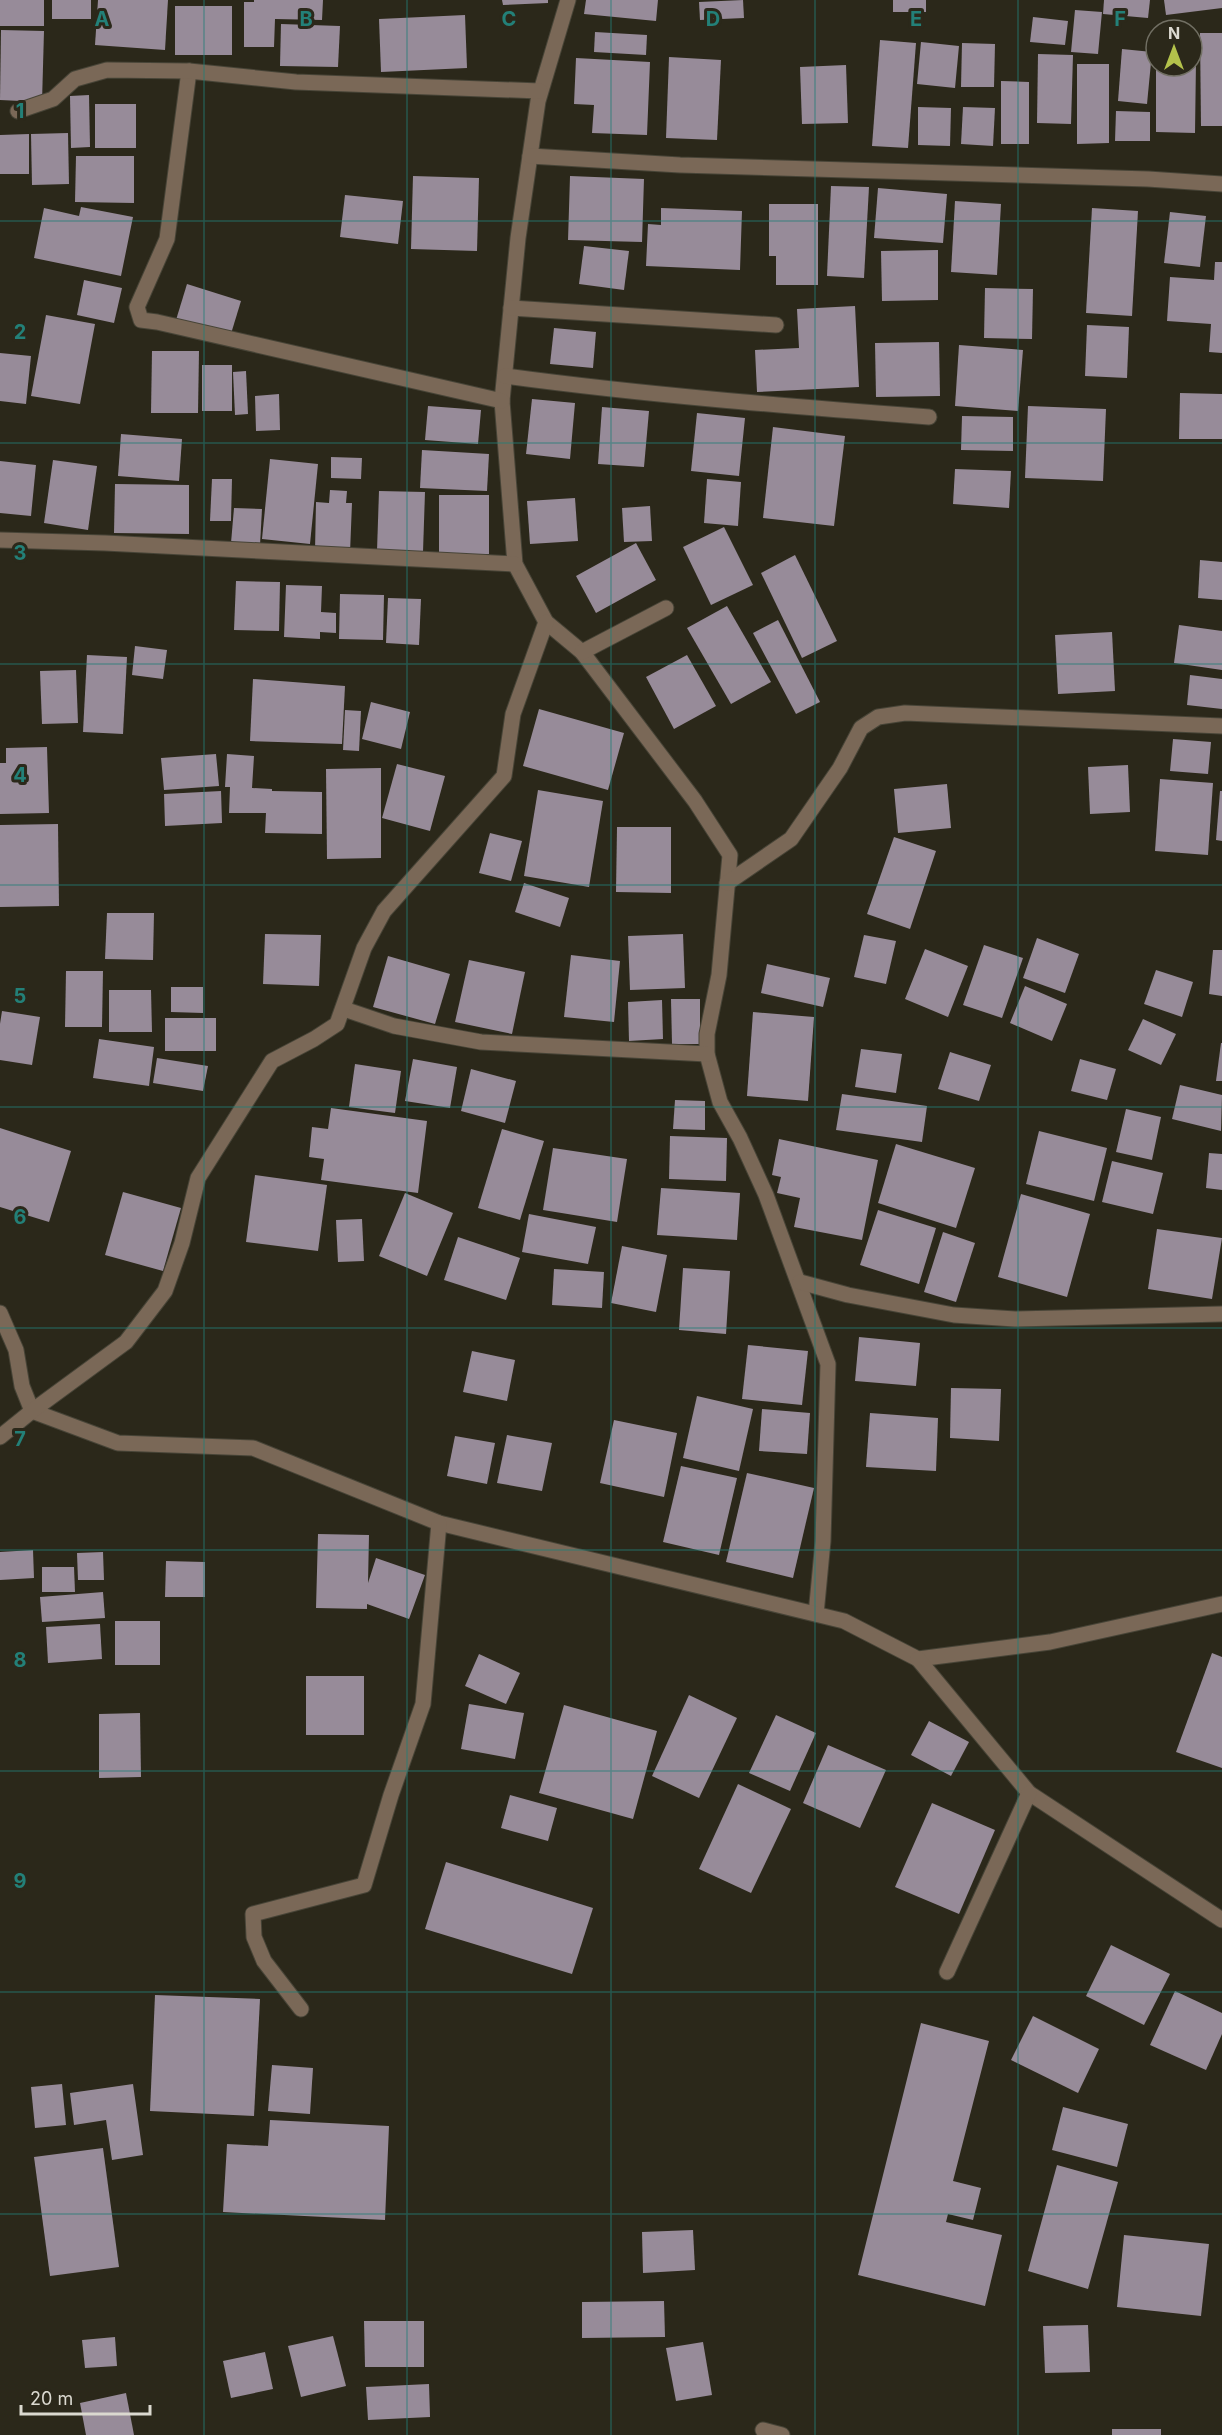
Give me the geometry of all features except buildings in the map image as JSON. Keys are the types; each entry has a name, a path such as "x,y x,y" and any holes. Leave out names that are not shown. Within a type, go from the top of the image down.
{"street":[{"path":"568,0 540,91 518,238 504,376 502,401 514,564 546,622 582,652 688,792 730,855 719,975 707,1034 707,1054 720,1102 740,1138 766,1196 800,1282 828,1364 823,1541 816,1614"},
{"path":"18,111 53,99 75,79 107,70 189,71 296,82 540,91"},
{"path":"189,71 167,239 137,307 141,320 502,401"},
{"path":"530,156 680,165 1136,179 1222,184"},
{"path":"511,308 776,325"},
{"path":"504,376 582,387 746,403 929,417"},
{"path":"0,540 105,543 514,564"},
{"path":"582,652 666,608"},
{"path":"0,1437 126,1341 165,1291 182,1243 198,1178 272,1061 337,1024 344,1010 363,948 384,911 504,776 513,714 546,622"},
{"path":"727,883 790,839 840,768 861,728 878,717 905,713 1222,726"},
{"path":"344,1010 394,1026 481,1042 707,1054"},
{"path":"800,1282 848,1295 954,1315 1015,1319 1222,1314"},
{"path":"0,1313 16,1350 22,1386 32,1411 118,1443 253,1448 439,1522 844,1621 918,1659 1029,1793 1222,1920"},
{"path":"301,2008 264,1961 254,1936 253,1914 364,1885 423,1704 439,1522"},
{"path":"918,1659 1050,1642 1222,1604"},
{"path":"948,1972 1029,1793"},
{"path":"763,2430 782,2435"}]}
